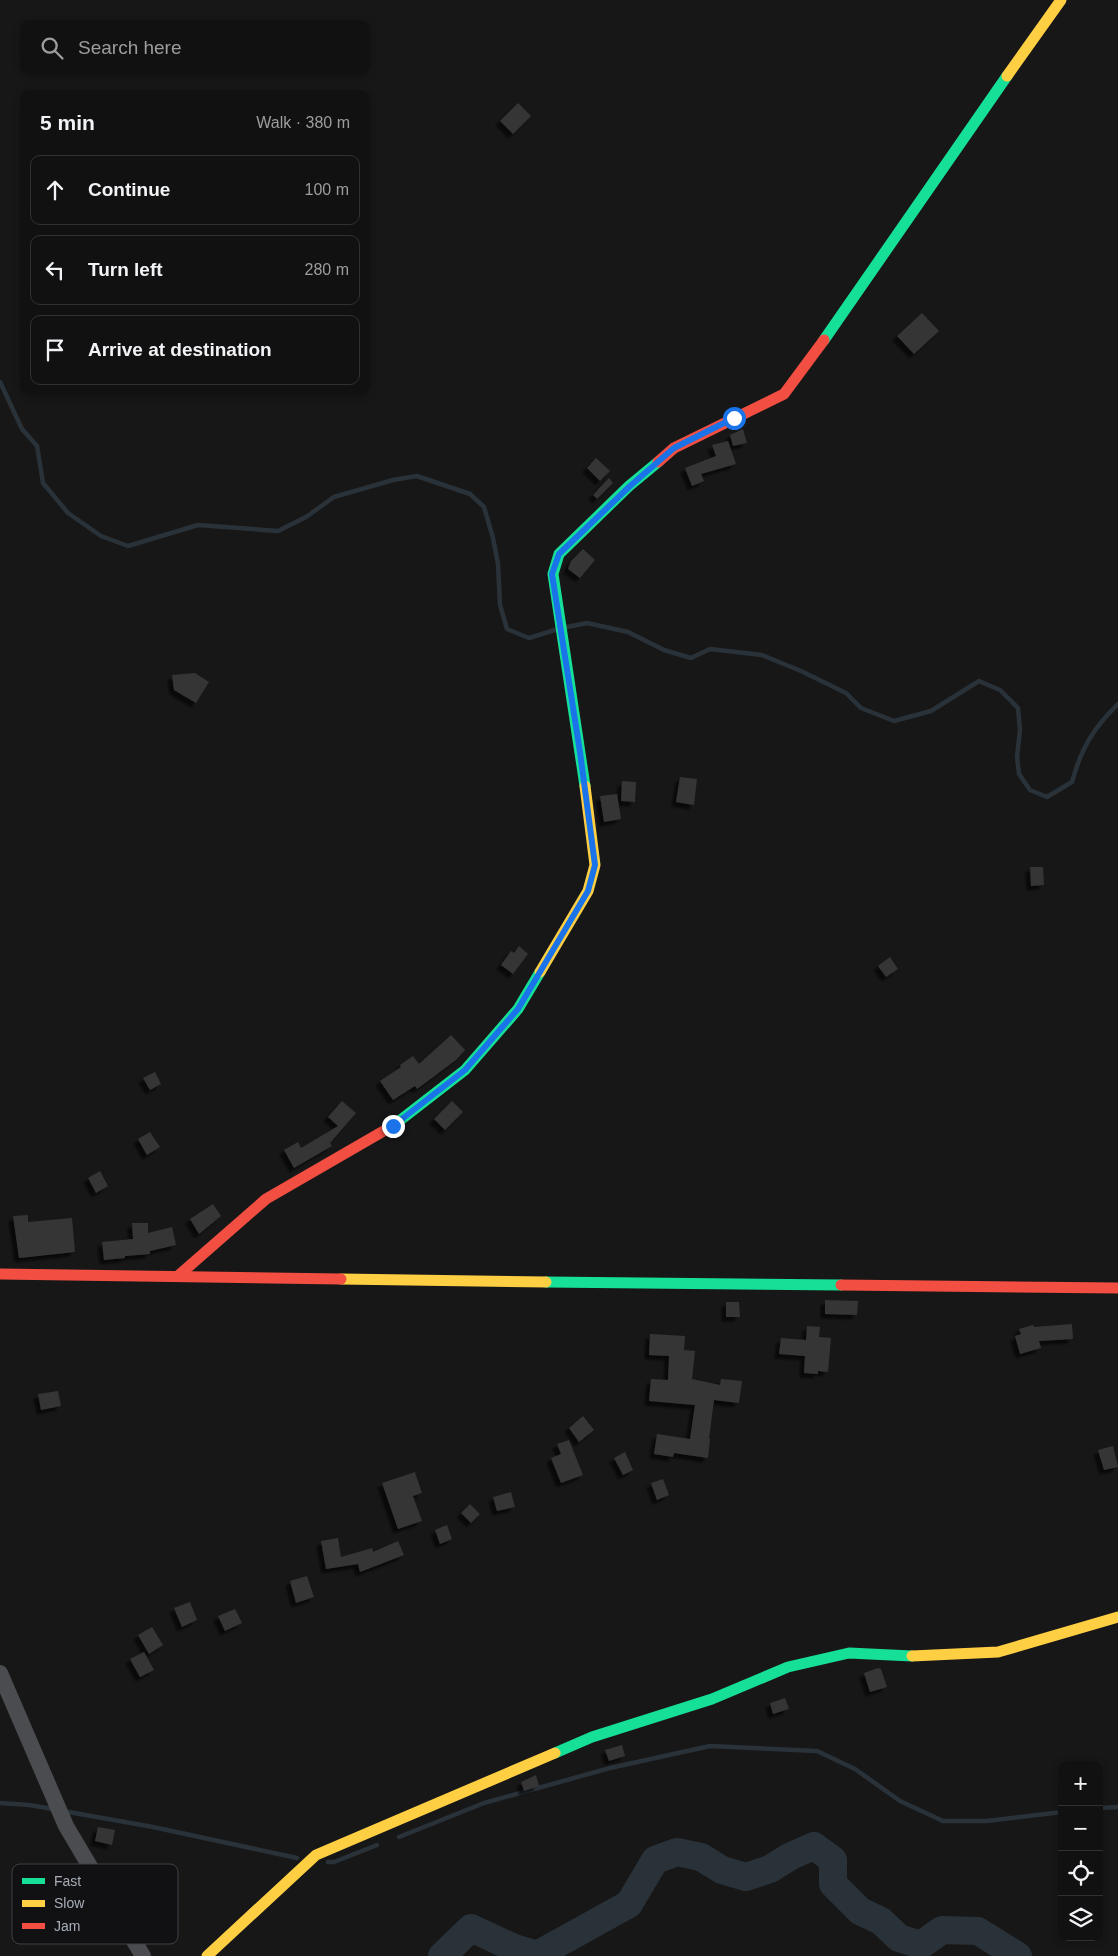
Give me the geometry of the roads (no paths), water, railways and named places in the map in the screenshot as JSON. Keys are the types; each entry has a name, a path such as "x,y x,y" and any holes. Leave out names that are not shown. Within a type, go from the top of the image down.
{"street":[{"path":"178,1276 266,1199 393,1126 465,1070 518,1009 588,891 595,865 552,574 559,554 630,486 674,448 784,394 841,318 987,104 1061,0"},
{"path":"0,1274 420,1282 1118,1288"},
{"path":"207,1956 316,1855 592,1737 712,1699 788,1667 849,1652 899,1657 998,1652 1118,1617"},
{"path":"0,1673 60,1810 91,1864"},
{"path":"137,1944 144,1956"}],"waterway":[{"path":"0,382 22,429 37,446 43,483 68,513 101,536 128,546 198,525 278,531 306,517 334,497 393,480 417,476 470,494 484,507 498,564 500,605 507,629 529,638 555,630"},
{"path":"567,627 587,623 628,632 664,650 691,658 710,649 762,655 846,693 861,708 894,721 931,711 979,681 1000,690 1018,708 1020,730 1017,757 1019,774 1030,790 1047,797 1072,782 1079,759 1089,740 1118,704"},
{"path":"399,1837 484,1803 610,1768 710,1746 817,1751 855,1769 900,1801 943,1821 987,1821 1058,1812"},
{"path":"0,1803 53,1809"},
{"path":"1103,1808 1118,1807"},
{"path":"63,1811 153,1827 297,1858"},
{"path":"328,1862 334,1862 377,1845"},
{"path":"442,1956 471,1928 514,1948 537,1955 629,1904 655,1860 677,1852 701,1857 722,1870 746,1877 770,1869 791,1856 814,1846 833,1860 833,1884 860,1911 881,1921 899,1938 921,1945 942,1930 978,1931 1018,1956"}]}
